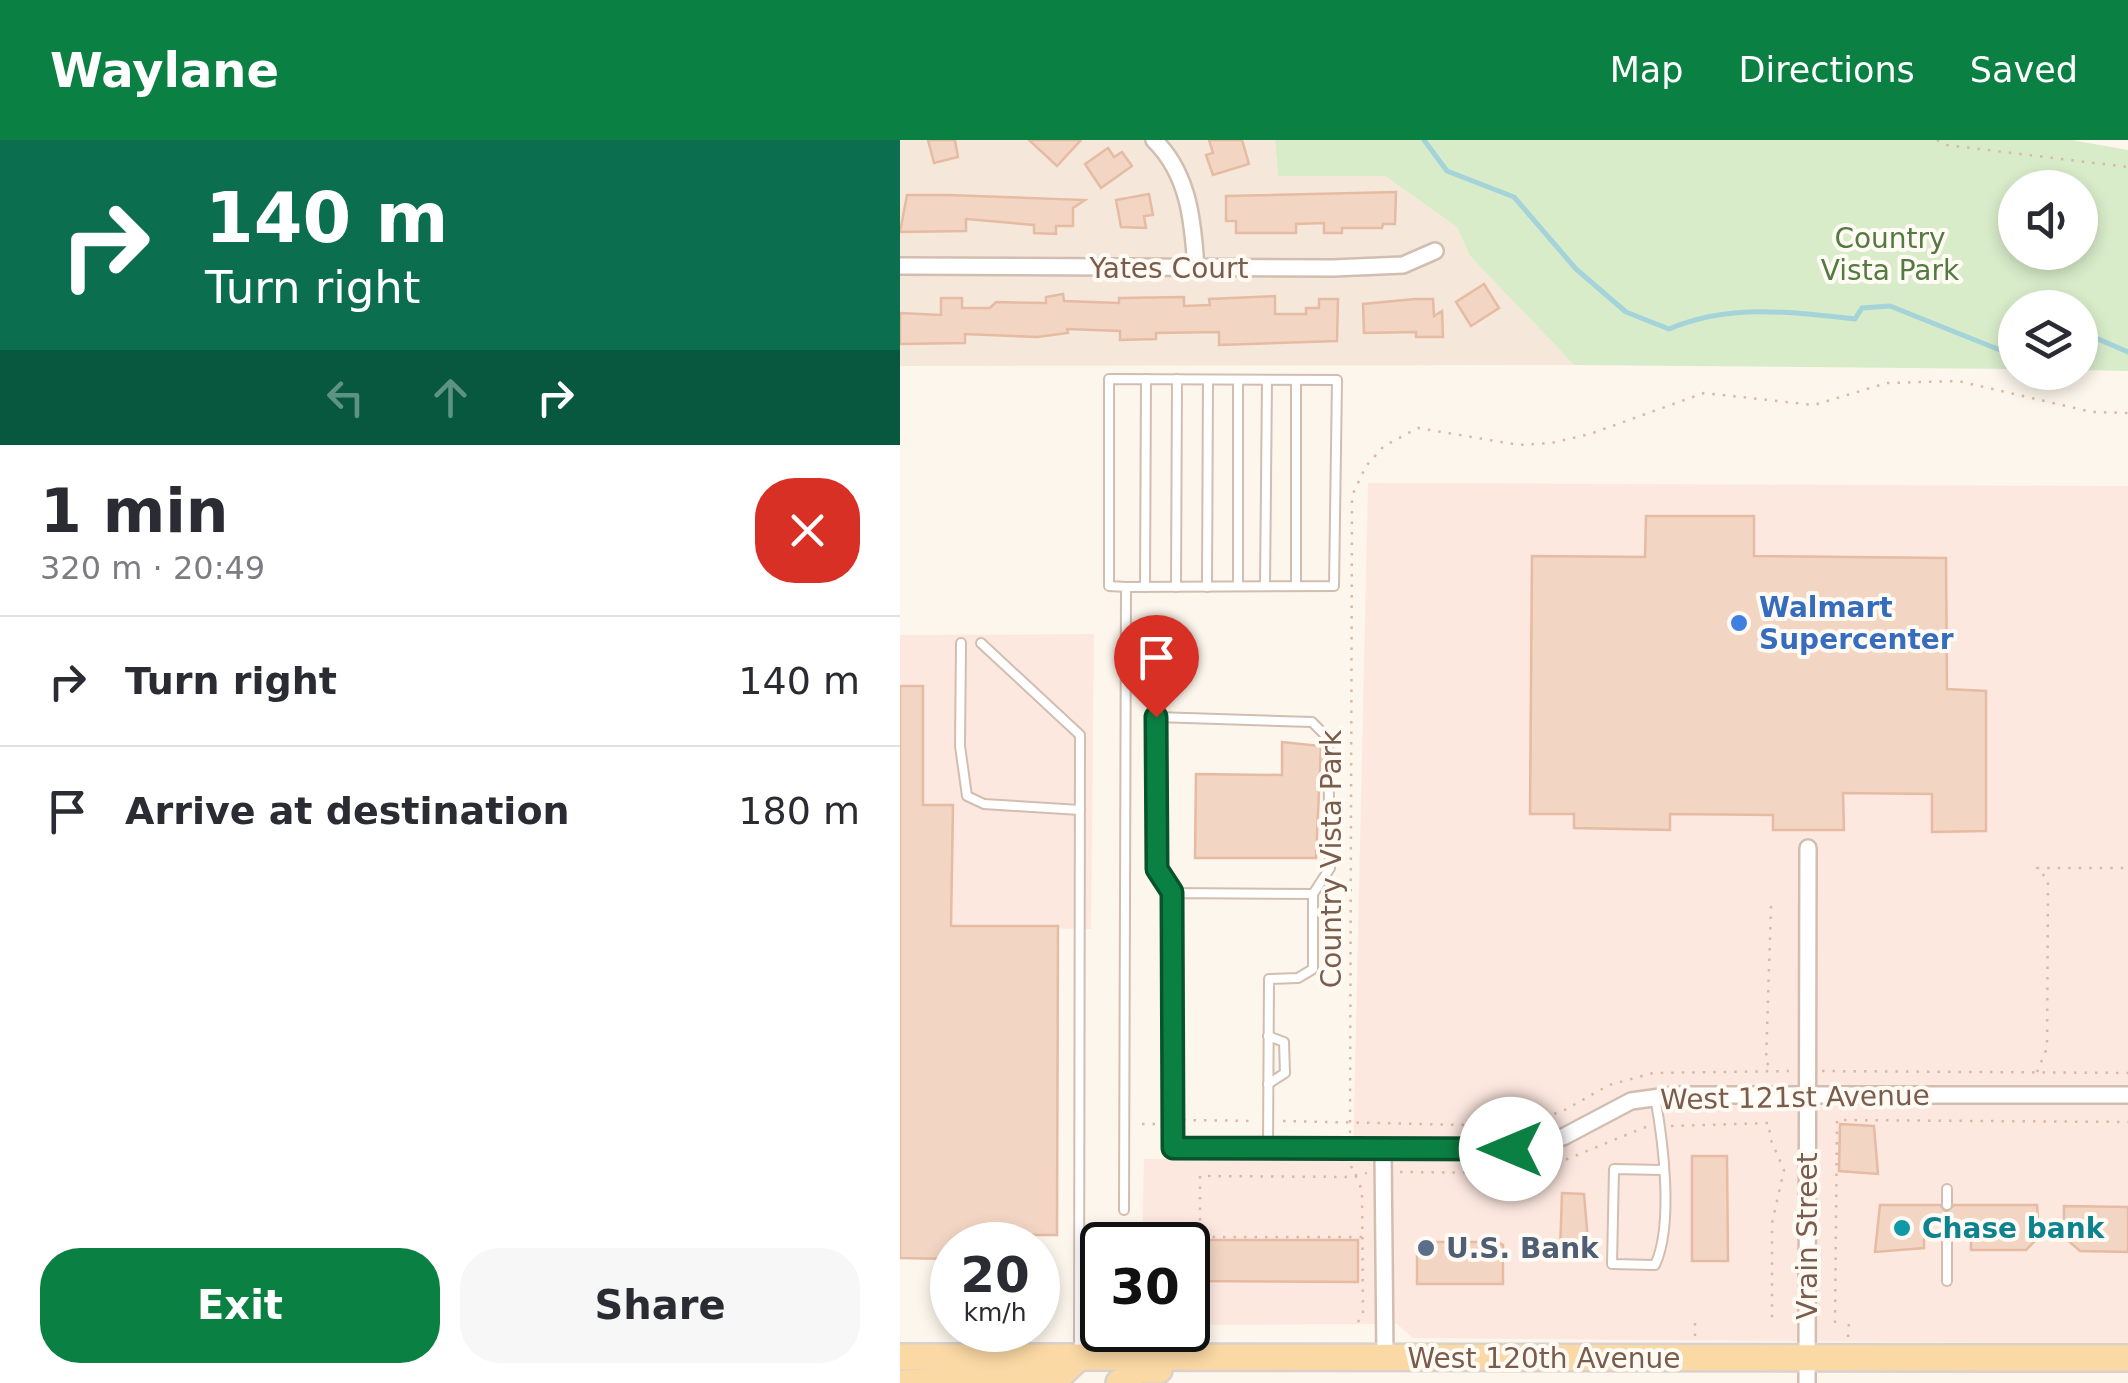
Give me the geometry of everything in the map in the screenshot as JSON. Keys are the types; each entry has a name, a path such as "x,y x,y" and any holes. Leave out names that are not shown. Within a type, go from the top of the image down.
{"main road":[{"name":"West 120th Avenue","path":"900,1357 1380,1359 1807,1370 2128,1358"},
{"path":"902,1383 1058,1377 1078,1358"},
{"path":"1119,1383 1139,1370 1343,1371 1380,1359"}],"street":[{"path":"1154,140 1174,166 1188,200 1196,268"},
{"name":"Yates Court","path":"900,266 1403,265 1434,250"},
{"name":"Vrain Street","path":"1807,1370 1808,848"},
{"name":"West 121st Avenue","path":"1173,1148 1530,1148 1563,1137 1622,1104 1654,1097 2128,1095"},
{"path":"1380,1359 1384,1150"}],"lane":[{"path":"1108,379 1146,380 1337,380 1334,586 1109,586 1108,379"},
{"path":"1145,587 1146,380"},
{"path":"1176,586 1177,380"},
{"path":"1207,586 1208,380"},
{"path":"1238,380 1238,586"},
{"path":"1265,586 1267,380"},
{"path":"1296,380 1296,586"},
{"path":"1124,1210 1126,587"},
{"path":"961,643 960,746 967,796 984,804 1080,810"},
{"path":"981,643 1080,735 1078,1358"},
{"path":"1173,1148 1172,892 1157,869 1156,717 1312,722 1328,738 1330,868 1313,894 1313,969 1298,978 1269,979 1268,1148"},
{"path":"1172,892 1313,894"},
{"path":"1268,1036 1284,1042 1285,1073 1268,1084"},
{"path":"1654,1097 1660,1126 1662,1170 1663,1234 1656,1264 1612,1264 1614,1169 1662,1170"},
{"path":"1947,1190 1947,1205"},
{"path":"1947,1222 1947,1281"}],"path":[{"path":"1937,140 1946,146 2128,167"},
{"name":"Country Vista Park","path":"1357,1323 1363,1315 1363,1237 1362,1190 1351,1173 1350,1149 1352,496 1358,479 1384,446 1418,428 1518,445 1552,443 1590,434 1704,393 1814,405 1887,383 1920,380 1958,381 2092,412 2128,413"},
{"path":"2036,1073 2047,1048 2048,899 2048,880 2037,868 2128,868"},
{"path":"1770,906 1766,1062 1774,1072"},
{"path":"1835,1323 1837,1120 2128,1122"},
{"path":"1363,1237 1200,1237 1200,1176 1514,1172 1548,1167 1640,1126 1769,1123 1770,1138 1784,1170 1772,1223 1772,1323"},
{"path":"1683,1336 1694,1336 1694,1323"}],"shaded area":[{"path":"900,140 1275,140 1278,176 1385,176 1457,227 1470,256 1574,365 900,366"},
{"path":"1368,483 2128,486 2128,1344 1413,1338 1397,1324 1210,1325 1210,1222 1143,1222 1144,1159 1353,1160"},
{"path":"1094,634 1091,929 900,926 900,635"}],"green space":[{"name":"Country Vista Park","path":"1275,140 2071,140 2128,150 2128,371 2098,370 2098,290 1998,290 1998,369 1574,365 1470,256 1457,227 1385,176 1278,176"}],"building":[{"path":"928,140 955,140 958,157 934,163"},
{"path":"1029,140 1081,140 1057,166"},
{"path":"1209,140 1242,140 1249,164 1213,175 1206,155 1213,153"},
{"path":"1108,148 1114,157 1122,152 1132,166 1101,188 1085,164"},
{"path":"1396,192 1395,224 1383,224 1382,228 1342,228 1342,233 1324,233 1324,223 1296,224 1296,233 1236,233 1236,221 1226,221 1226,196"},
{"path":"1149,194 1153,215 1144,216 1146,228 1121,227 1116,200"},
{"path":"907,195 1085,200 1073,208 1073,226 1056,226 1056,234 1034,233 1034,225 966,219 966,231 900,232"},
{"path":"1484,284 1499,308 1471,326 1456,302"},
{"path":"1063,294 1064,301 1119,303 1119,298 1184,297 1184,306 1210,305 1209,299 1275,296 1275,314 1306,314 1306,308 1319,308 1319,299 1338,299 1337,341 1219,345 1219,332 1156,333 1156,339 1120,340 1120,331 1067,329 1068,333 1037,337 965,334 965,343 900,344 900,313 941,315 941,298 962,298 962,308 990,308 996,302 1046,303 1046,297"},
{"path":"1433,299 1434,316 1442,311 1443,337 1416,337 1416,332 1364,333 1363,304"},
{"name":"Walmart Supercenter","path":"1646,516 1754,516 1754,556 1946,558 1947,689 1986,691 1986,831 1932,832 1932,794 1843,793 1844,830 1773,830 1773,815 1670,814 1670,830 1574,828 1574,814 1530,814 1532,556 1645,557"},
{"path":"900,686 923,686 923,805 953,805 951,926 1058,926 1057,1222 930,1222 930,1259 900,1258"},
{"path":"1282,742 1321,746 1316,858 1195,858 1196,774 1282,775"},
{"path":"1840,1124 1874,1126 1878,1174 1839,1171"},
{"path":"1692,1156 1727,1156 1728,1261 1692,1261"},
{"path":"1562,1193 1584,1194 1589,1253 1560,1252"},
{"path":"1880,1205 1940,1205 1946,1212 1954,1205 2037,1205 2039,1237 2026,1250 1971,1250 1971,1222 1954,1222 1946,1215 1940,1222 1924,1221 1924,1248 1875,1252"},
{"path":"2064,1206 2128,1207 2128,1252 2080,1251 2064,1237"},
{"path":"1210,1240 1358,1240 1358,1282 1210,1281"},
{"path":"1417,1242 1498,1242 1503,1245 1503,1284 1417,1284"}],"waterway":[{"path":"1424,140 1447,171 1514,197 1576,269 1626,312 1669,329 1715,315 1738,313 1784,312 1855,319 1862,308 1890,306 1998,349"},
{"path":"2098,339 2128,352"}],"place":[{"name":"Walmart Supercenter","path":"1739,623"},
{"name":"Chase bank","path":"1902,1228"},
{"name":"U.S. Bank","path":"1426,1248"}],"route":[{"path":"1156,717 1157,869 1172,892 1173,1148 1511,1149"}]}
